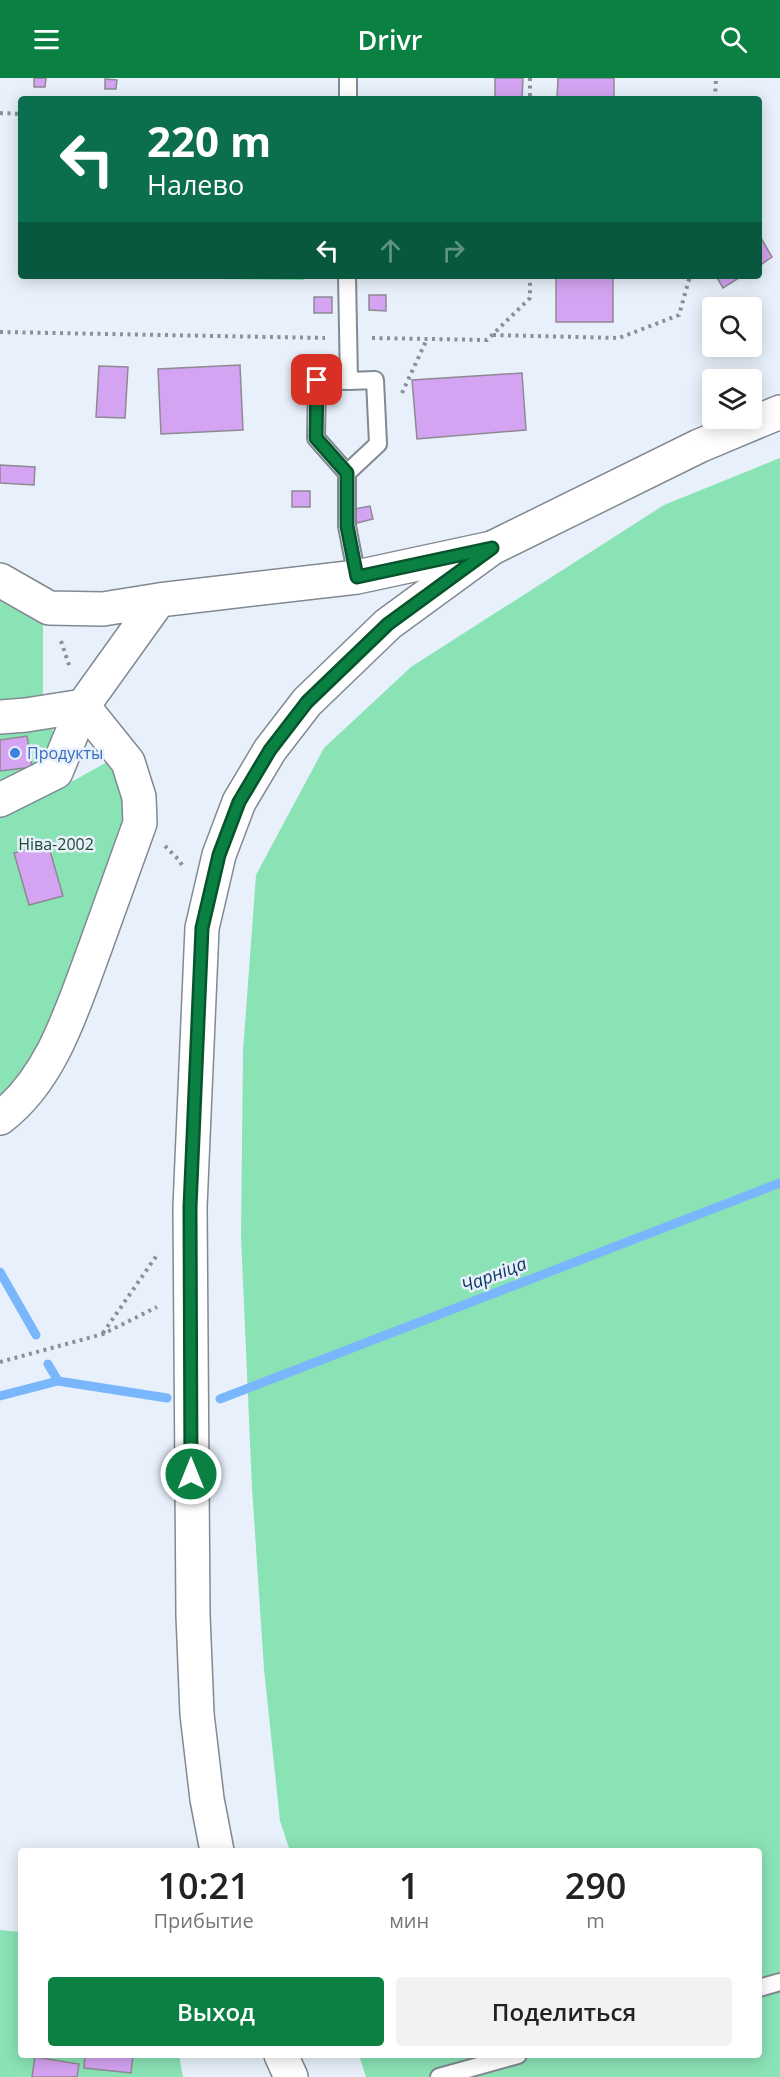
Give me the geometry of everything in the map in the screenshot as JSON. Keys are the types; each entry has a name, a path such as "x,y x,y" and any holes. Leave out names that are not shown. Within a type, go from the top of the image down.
{"street":[{"path":"216,1848 207,1799 196,1692 192,1615 190,1207 202,928 219,855 239,802 270,750 307,702 388,624 492,548 699,446 780,412"},
{"path":"0,580 50,608 103,609 159,600 357,577 492,548"},
{"path":"0,800 56,772 83,706 159,600"},
{"path":"0,717 83,706"},
{"path":"0,1118 12,1109 30,1088 65,1029 140,824 139,797 128,762 83,706"},
{"path":"282,2058 291,2077"}],"lane":[{"path":"348,78 348,96"},
{"path":"347,279 349,381"},
{"path":"347,473 378,444 375,380 317,380 316,438 347,473 347,526 357,577"},
{"path":"762,1987 780,1982"},
{"path":"440,2077 507,2058"}],"path":[{"path":"530,78 530,96"},
{"path":"716,78 716,96"},
{"path":"0,113 18,114"},
{"path":"0,332 487,340 530,298 530,279"},
{"path":"492,335 619,338 679,315 689,279"},
{"path":"50,608 83,706"},
{"path":"103,1334 190,1207"},
{"path":"0,1362 103,1334 190,1291"}],"green space":[{"path":"215,279 304,279 304,280"},
{"path":"780,458 780,2077 366,2077 360,2058 762,2058 762,1848 289,1848 280,1821 264,1669 252,1488 241,1237 243,1051 256,875 324,748 411,667 664,505"},
{"name":"Ніва-2002","path":"0,600 43,625 43,694 49,711 64,786 109,761 131,795 41,1075 0,1123"},
{"path":"0,1930 18,1932 18,2058 180,2058 183,2077 0,2077"}],"building":[{"path":"34,78 46,78 45,87 34,87"},
{"path":"495,78 523,78 522,96 495,96"},
{"path":"558,78 614,78 614,96 557,96"},
{"path":"105,79 117,80 116,89 105,89"},
{"path":"762,240 772,257 762,264"},
{"path":"556,279 613,279 613,322 556,322"},
{"path":"718,279 737,279 723,288"},
{"path":"369,295 386,295 386,311 369,310"},
{"path":"314,297 332,297 332,313 314,313"},
{"path":"240,365 243,430 161,434 158,369"},
{"path":"99,366 128,367 125,418 96,417"},
{"path":"522,373 526,430 417,439 412,380"},
{"path":"0,465 35,467 34,485 0,483"},
{"path":"292,491 310,491 310,507 292,507"},
{"path":"370,506 373,519 357,523 354,509"},
{"name":"Продукты","path":"27,736 32,767 0,771 0,740"},
{"path":"48,844 63,896 29,905 14,853"},
{"path":"35,2058 79,2064 77,2077 32,2077"},
{"path":"85,2058 133,2058 131,2073 84,2068"}],"waterway":[{"name":"Чарніца","path":"220,1399 780,1183"},
{"path":"0,1272 36,1335"},
{"path":"48,1364 58,1381"},
{"name":"Чарніца","path":"0,1396 58,1381 167,1398"}],"place":[{"name":"Продукты","path":"15,753"}],"route":[{"path":"191,1474 190,1207 202,928 219,855 239,802 270,750 307,702 388,624 492,548 357,577 347,526 347,473 316,438 317,380"}]}
